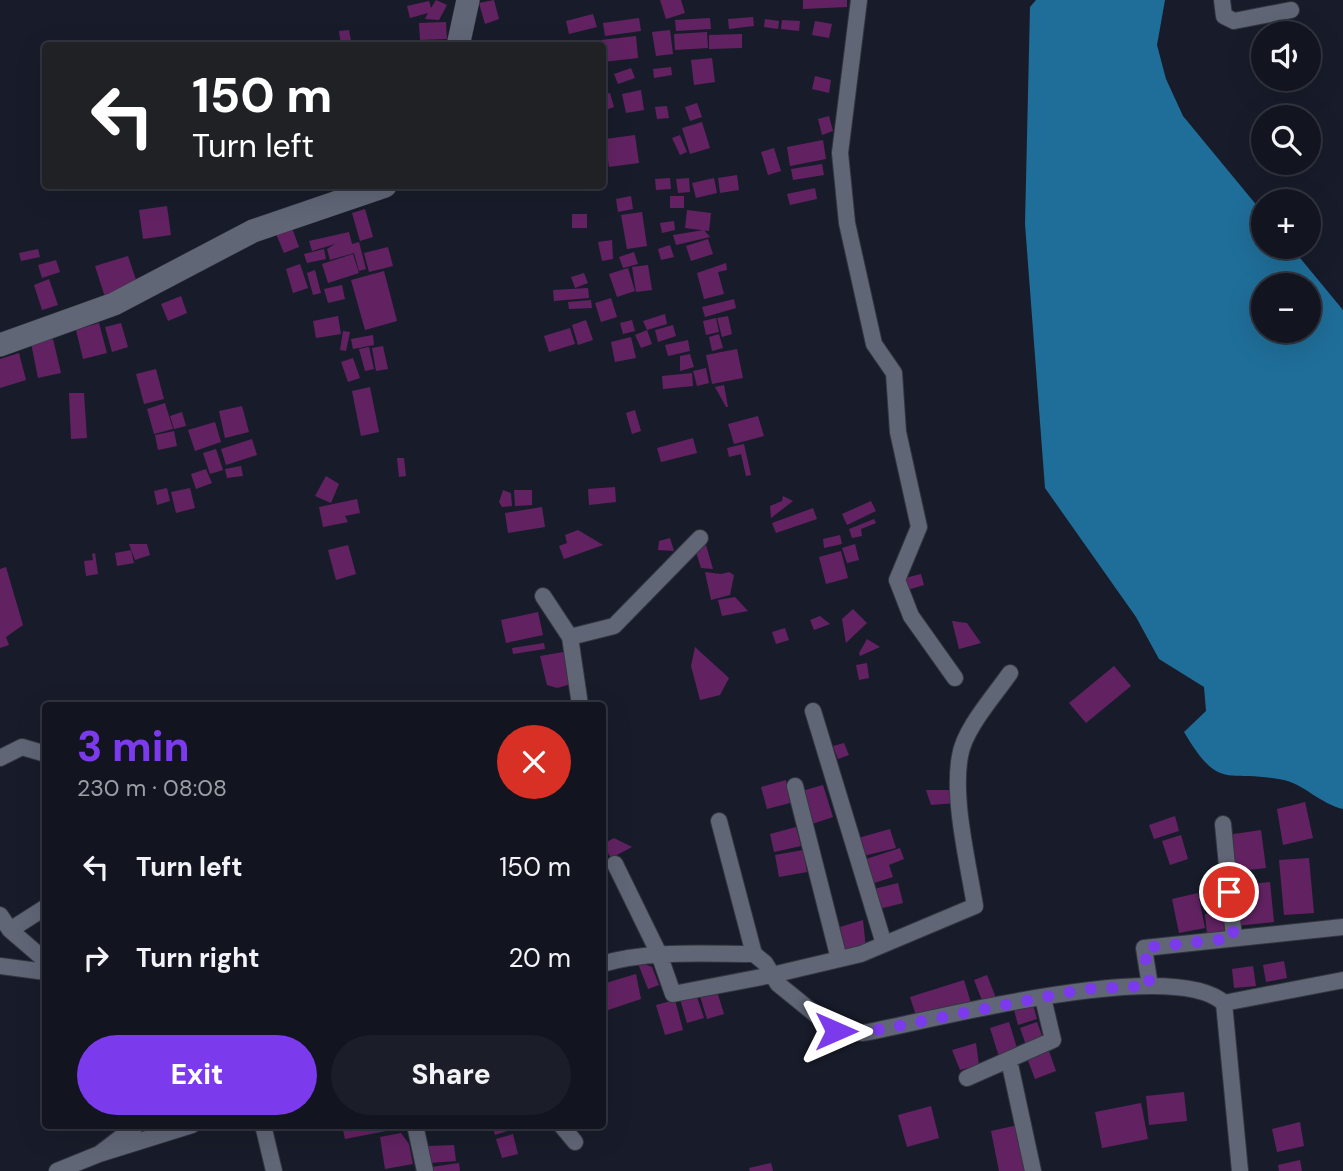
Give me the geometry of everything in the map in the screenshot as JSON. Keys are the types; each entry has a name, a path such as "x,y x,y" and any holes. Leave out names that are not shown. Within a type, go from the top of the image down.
{"main road":[{"path":"459,42 468,0"},
{"path":"0,345 114,304 253,231 376,189"}],"street":[{"path":"859,0 840,153 847,223 874,344 894,373 898,432 919,527 897,580 911,616 955,678"},
{"path":"1222,0 1224,16 1234,21 1291,10"},
{"path":"570,637 614,626 700,538"},
{"path":"543,596 570,637 580,702"},
{"path":"615,864 659,954 673,994 775,980 884,944 975,906 961,818 960,754 976,720 1010,673"},
{"path":"813,711 884,944"},
{"path":"0,758 22,747 42,753"},
{"path":"795,786 839,959"},
{"path":"719,821 754,954 775,980 836,1031 863,1033 1085,989 1175,985 1214,994 1224,1003 1240,1171"},
{"path":"1223,824 1234,938"},
{"path":"10,930 42,910"},
{"path":"0,915 10,930 42,958"},
{"path":"1150,986 1144,948 1343,927"},
{"path":"606,963 627,957 659,954 754,954"},
{"path":"0,966 42,971"},
{"path":"1224,1003 1343,980"},
{"path":"967,1078 1053,1040 1043,998"},
{"path":"1009,1060 1033,1171"},
{"path":"99,1154 132,1129"},
{"path":"57,1171 99,1154 179,1129"},
{"path":"263,1129 274,1171"},
{"path":"416,1129 425,1171"},
{"path":"564,1129 575,1142"}],"water":[{"path":"1036,0 1165,0 1157,45 1166,79 1183,116 1251,198 1251,259 1301,259 1312,273 1251,273 1251,343 1321,343 1321,283 1343,310 1343,809 1291,782 1265,777 1226,775 1207,764 1184,732 1206,711 1204,687 1159,659 1136,617 1045,488 1025,224 1030,7"}],"building":[{"path":"436,0 447,5 439,20 425,19 428,13 410,18 407,6 429,1 431,8"},
{"path":"494,0 499,19 485,24 479,3"},
{"path":"660,0 681,0 685,13 666,19"},
{"path":"803,0 847,0 847,7 803,9"},
{"path":"593,14 597,27 569,34 566,21"},
{"path":"753,17 754,26 729,29 728,19"},
{"path":"639,18 641,31 605,36 603,23"},
{"path":"710,18 711,29 676,31 675,20"},
{"path":"765,19 779,21 778,29 764,27"},
{"path":"782,20 800,21 799,31 781,29"},
{"path":"815,21 832,24 829,38 812,35"},
{"path":"446,22 447,39 420,40 419,23"},
{"path":"349,30 351,42 340,42 339,31"},
{"path":"670,30 673,54 656,56 652,32"},
{"path":"707,32 708,48 675,50 674,34"},
{"path":"742,34 742,48 709,49 709,35"},
{"path":"636,36 638,58 606,62 606,42 601,40"},
{"path":"712,58 715,82 694,85 691,60"},
{"path":"671,67 672,75 654,78 653,69"},
{"path":"631,68 635,78 618,84 614,74"},
{"path":"815,76 831,80 829,93 812,89"},
{"path":"641,90 644,110 626,113 622,94"},
{"path":"610,93 614,107 606,110 606,94"},
{"path":"697,103 702,117 690,121 685,107"},
{"path":"667,106 669,118 657,119 655,107"},
{"path":"829,116 833,131 822,135 818,119"},
{"path":"702,122 710,148 690,154 682,128"},
{"path":"635,135 639,163 609,167 606,139"},
{"path":"680,135 687,152 680,155 672,138"},
{"path":"823,140 826,159 790,166 787,147"},
{"path":"774,148 781,171 768,175 761,152"},
{"path":"822,164 824,175 793,180 791,169"},
{"path":"737,175 739,190 720,193 718,178"},
{"path":"670,178 671,189 656,190 655,179"},
{"path":"689,178 690,192 678,193 676,179"},
{"path":"714,178 717,193 696,198 692,183"},
{"path":"815,188 817,199 790,205 787,194"},
{"path":"631,196 633,209 618,212 616,199"},
{"path":"670,196 684,196 684,208 670,208"},
{"path":"167,206 171,235 143,239 139,210"},
{"path":"365,209 373,237 360,241 352,213"},
{"path":"687,210 711,213 709,231 685,228"},
{"path":"642,212 647,246 627,249 621,215"},
{"path":"572,214 587,214 587,228 572,228"},
{"path":"674,221 675,230 662,233 660,223"},
{"path":"292,228 299,247 284,253 276,234"},
{"path":"704,230 710,237 676,245 673,235"},
{"path":"349,232 352,244 359,242 366,269 359,271 354,253 330,260 327,249 335,244 312,251 309,241"},
{"path":"708,239 713,254 691,261 686,246"},
{"path":"612,240 613,259 602,261 598,242"},
{"path":"670,245 674,257 661,260 658,249"},
{"path":"388,247 393,266 369,272 364,253"},
{"path":"38,249 40,257 21,261 19,253"},
{"path":"324,249 326,259 307,263 304,254"},
{"path":"634,252 638,264 623,268 619,257"},
{"path":"353,254 359,273 328,283 322,264"},
{"path":"128,256 138,286 105,297 95,266"},
{"path":"56,260 60,272 42,278 38,265"},
{"path":"726,263 727,270 718,272 724,294 704,299 697,273"},
{"path":"300,264 308,288 293,293 286,269"},
{"path":"648,265 652,290 636,292 632,267"},
{"path":"628,268 635,291 617,297 609,274"},
{"path":"315,270 321,293 313,295 307,273"},
{"path":"384,271 397,321 365,330 351,280"},
{"path":"584,273 588,283 575,288 571,277"},
{"path":"49,279 58,305 42,310 34,285"},
{"path":"342,285 345,299 328,303 324,289"},
{"path":"588,288 589,298 554,301 553,290"},
{"path":"181,296 187,313 168,321 161,304"},
{"path":"611,298 617,317 601,322 595,303"},
{"path":"734,299 736,308 705,317 702,307"},
{"path":"591,300 592,308 569,309 568,302"},
{"path":"665,314 667,324 647,330 643,321"},
{"path":"338,316 341,334 316,338 313,321"},
{"path":"728,316 732,334 722,337 717,318"},
{"path":"716,318 719,332 706,335 703,321"},
{"path":"586,320 593,340 578,345 572,325"},
{"path":"632,320 635,331 623,334 620,323"},
{"path":"99,323 107,353 83,359 76,330"},
{"path":"121,323 128,347 112,352 105,327"},
{"path":"673,325 676,336 658,342 655,330"},
{"path":"570,328 575,344 549,352 544,336"},
{"path":"647,330 652,344 641,348 635,335"},
{"path":"343,331 350,332 346,351 340,350"},
{"path":"719,334 723,348 712,351 709,337"},
{"path":"373,335 374,345 353,349 351,339"},
{"path":"631,337 636,358 615,362 611,342"},
{"path":"53,339 61,373 38,378 31,343"},
{"path":"688,340 690,351 668,356 665,345"},
{"path":"383,346 388,369 376,371 372,348"},
{"path":"369,347 374,369 365,371 359,349"},
{"path":"737,349 743,378 712,384 706,355"},
{"path":"19,353 26,380 0,388 0,359"},
{"path":"690,354 694,367 680,371 680,356"},
{"path":"353,358 360,378 348,382 341,362"},
{"path":"706,368 709,383 697,386 693,371"},
{"path":"156,369 164,399 144,404 136,374"},
{"path":"692,373 693,386 663,389 662,376"},
{"path":"724,385 728,407 715,387"},
{"path":"370,387 379,432 361,436 352,391"},
{"path":"69,393 84,393 87,438 71,439"},
{"path":"165,403 173,429 154,434 147,409"},
{"path":"242,406 249,432 225,438 219,411"},
{"path":"635,410 641,431 632,434 626,413"},
{"path":"182,412 186,426 174,429 170,416"},
{"path":"758,416 764,436 734,444 728,424"},
{"path":"215,422 221,442 195,451 188,430"},
{"path":"174,431 177,446 158,450 155,435"},
{"path":"693,438 697,453 661,462 657,448"},
{"path":"252,439 257,455 226,465 221,449"},
{"path":"744,444 751,475 746,476 741,454 729,457 727,448"},
{"path":"216,449 223,470 210,474 203,453"},
{"path":"397,458 404,458 406,476 399,477"},
{"path":"241,466 243,476 227,478 225,469"},
{"path":"206,469 212,483 196,489 191,474"},
{"path":"326,476 339,484 331,503 315,496"},
{"path":"615,487 616,502 589,505 588,489"},
{"path":"167,488 170,501 157,505 154,491"},
{"path":"190,488 195,508 176,513 171,492"},
{"path":"503,490 511,493 512,506 502,507 499,502"},
{"path":"514,490 532,490 532,505 515,506"},
{"path":"783,496 793,501 771,518 770,506 782,501"},
{"path":"357,499 360,513 345,516 348,522 323,527 319,507"},
{"path":"871,501 876,511 847,525 842,514"},
{"path":"542,507 545,527 508,533 505,513"},
{"path":"813,508 817,519 776,533 772,523"},
{"path":"874,519 876,523 861,529 862,536 852,538 849,529"},
{"path":"578,530 603,545 564,559 559,546 567,543 565,535"},
{"path":"840,535 842,544 824,548 823,539"},
{"path":"670,538 674,551 658,550 659,541"},
{"path":"129,544 147,544 150,555 135,560"},
{"path":"855,544 859,560 847,563 842,548"},
{"path":"348,545 356,574 336,580 328,550"},
{"path":"706,545 713,569 701,568 695,549"},
{"path":"131,550 134,563 117,566 115,553"},
{"path":"841,551 848,578 826,584 819,557"},
{"path":"95,553 98,574 86,576 84,561 93,560 92,554"},
{"path":"6,567 23,625 6,637 9,645 0,648 0,569"},
{"path":"705,572 729,572 734,575 730,595 711,600"},
{"path":"921,574 924,585 904,591 901,579"},
{"path":"735,597 748,611 722,616 718,600"},
{"path":"853,609 867,623 846,643 842,619"},
{"path":"538,612 543,635 506,643 501,620"},
{"path":"820,616 830,624 814,630 810,620"},
{"path":"952,621 967,623 981,643 959,649"},
{"path":"785,628 789,640 776,644 772,632"},
{"path":"867,639 880,647 860,656 859,653"},
{"path":"544,643 545,649 513,654 512,648"},
{"path":"695,647 729,678 720,695 700,700 691,666"},
{"path":"569,651 575,683 557,688 547,685 540,656"},
{"path":"867,663 869,678 859,680 856,665"},
{"path":"1114,666 1131,686 1086,723 1069,703"},
{"path":"844,743 849,755 838,759 833,746"},
{"path":"786,780 790,803 767,809 761,787"},
{"path":"823,785 833,817 812,824 802,791"},
{"path":"926,790 951,790 956,803 931,805"},
{"path":"1305,802 1313,838 1283,845 1277,809"},
{"path":"1175,816 1179,831 1154,839 1149,825"},
{"path":"796,827 801,846 774,852 770,834"},
{"path":"890,829 896,848 863,856 858,838"},
{"path":"1261,830 1266,868 1231,872 1227,835"},
{"path":"1181,835 1188,859 1170,865 1162,841"},
{"path":"614,838 632,847 611,858 606,842"},
{"path":"900,848 904,859 889,865 893,877 871,884 863,860"},
{"path":"803,850 807,872 779,877 775,855"},
{"path":"1309,858 1314,913 1284,915 1279,860"},
{"path":"1270,882 1274,922 1236,926 1232,886"},
{"path":"898,883 903,903 875,910 870,890"},
{"path":"1223,888 1224,907 1206,909 1204,890"},
{"path":"1198,893 1205,928 1179,933 1172,899"},
{"path":"1223,912 1226,931 1207,934 1205,914"},
{"path":"863,920 866,949 846,953 840,927"},
{"path":"637,961 652,967 659,985 648,989"},
{"path":"1284,961 1287,978 1266,982 1263,965"},
{"path":"1253,966 1256,986 1234,988 1232,969"},
{"path":"636,974 641,999 606,1011 606,983"},
{"path":"987,975 996,998 983,1003 974,980"},
{"path":"964,980 971,1003 917,1019 910,997"},
{"path":"716,988 724,1014 707,1019 699,993"},
{"path":"696,994 704,1018 687,1023 680,999"},
{"path":"675,1000 683,1030 665,1035 656,1005"},
{"path":"1032,1001 1037,1019 1018,1025 1013,1006"},
{"path":"1009,1022 1018,1051 999,1057 990,1028"},
{"path":"1037,1022 1044,1041 1027,1048 1020,1028"},
{"path":"976,1043 979,1065 960,1070 952,1050"},
{"path":"1049,1051 1056,1071 1035,1079 1027,1058"},
{"path":"1184,1092 1187,1121 1149,1125 1146,1096"},
{"path":"1141,1103 1148,1139 1102,1148 1095,1112"},
{"path":"931,1106 939,1138 907,1147 898,1115"},
{"path":"1300,1122 1304,1146 1277,1152 1272,1129"},
{"path":"1018,1125 1027,1171 999,1171 991,1131"},
{"path":"343,1129 397,1129 345,1139"},
{"path":"493,1129 514,1129 495,1135"},
{"path":"401,1133 409,1144 413,1164 385,1169 380,1137"},
{"path":"513,1134 518,1154 502,1158 496,1139"},
{"path":"454,1145 456,1161 429,1163 428,1146"},
{"path":"1300,1160 1302,1171 1279,1171 1278,1165"},
{"path":"459,1163 460,1171 432,1171 431,1167"},
{"path":"771,1163 773,1171 750,1171 749,1168"}],"route":[{"path":"836,1031 863,1033 1085,989 1150,986 1144,948 1234,938 1229,892"}]}
